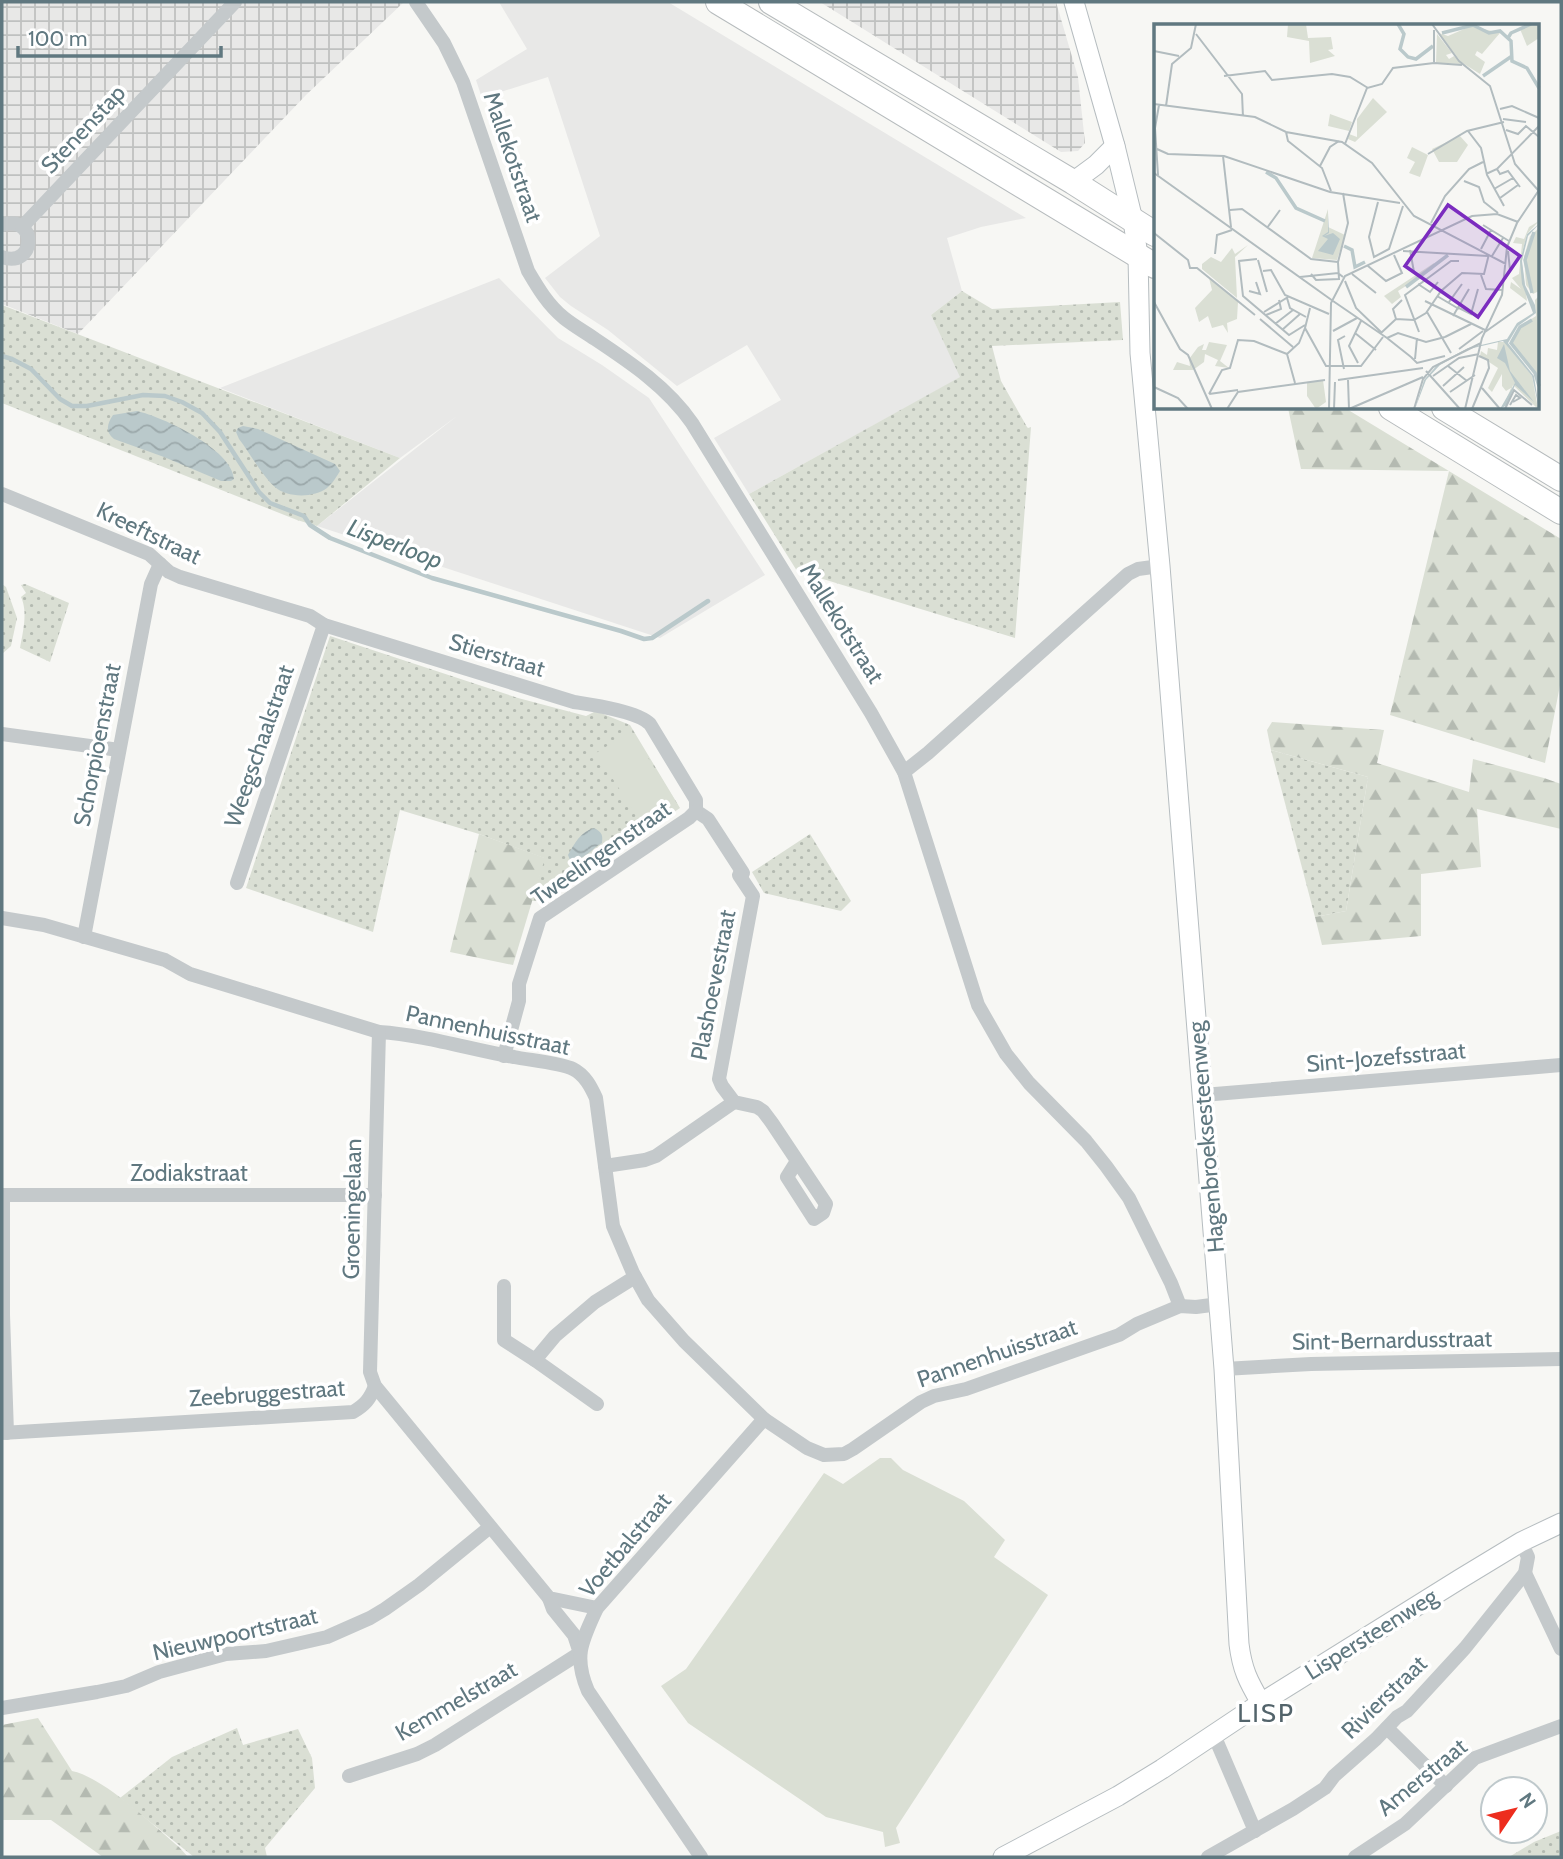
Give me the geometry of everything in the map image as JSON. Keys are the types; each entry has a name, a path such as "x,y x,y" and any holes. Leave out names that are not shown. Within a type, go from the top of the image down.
{"highway":[{"path":"718,2 1147,261"},
{"path":"772,2 1154,233"},
{"path":"1394,410 1561,512"},
{"path":"1447,410 1561,479"}],"street":[{"name":"Stenenstap","path":"22,227 235,2"},
{"name":"Mallekotstraat","path":"416,2 444,43 463,82 528,271 542,295 563,317 663,388 681,408 871,713 904,772 978,1005 1006,1054 1086,1141 1129,1198 1181,1306"},
{"name":"Hagenbroeksesteenweg","path":"1074,2 1133,220 1147,261 1138,307 1140,353 1209,1094 1239,1644 1242,1665 1261,1703"},
{"path":"1073,182 1115,146"},
{"path":"2,225 12,223 22,227 29,238 28,247 20,257 2,257"},
{"path":"1138,307 1154,297"},
{"name":"Kreeftstraat","path":"2,494 149,554 169,572 180,577 238,593"},
{"name":"Schorpioenstraat","path":"84,937 151,584 160,564"},
{"path":"904,772 928,754 1128,574 1138,569 1160,566"},
{"name":"Stierstraat","path":"238,593 310,616 324,625 574,702 645,719 696,800 696,811"},
{"name":"Weegschaalstraat","path":"237,883 324,625"},
{"path":"2,734 119,750"},
{"name":"Plashoevestraat","path":"696,811 708,819 753,896 719,1079 734,1102"},
{"name":"Tweelingenstraat","path":"504,1056 519,1001 519,984 540,918 696,811"},
{"name":"Pannenhuisstraat","path":"2,918 44,925 165,960 190,974 379,1032 402,1033 572,1068 590,1085 596,1098 613,1226 648,1300 764,1419 807,1448 824,1455 844,1454 927,1399 999,1378 1119,1335 1137,1324 1181,1306 1219,1304"},
{"name":"Groeningelaan","path":"376,1386 370,1372 379,1032"},
{"name":"Sint-Jozefsstraat","path":"1209,1094 1561,1065"},
{"path":"605,1166 656,1156 734,1102 763,1111 797,1161"},
{"path":"2,1195 4,1433"},
{"name":"Zodiakstraat","path":"2,1195 375,1195"},
{"path":"535,1360 555,1336 595,1302 635,1277"},
{"path":"504,1286 504,1340 597,1404"},
{"name":"Sint-Bernardusstraat","path":"1224,1369 1311,1364 1561,1359"},
{"name":"Zeebruggestraat","path":"4,1433 353,1412 369,1400 376,1386 549,1598 553,1609 575,1635 580,1653"},
{"name":"Voetbalstraat","path":"580,1653 597,1608 764,1419"},
{"name":"Lispersteenweg","path":"1003,1857 1118,1796 1261,1703 1521,1542 1561,1523"},
{"name":"Nieuwpoortstraat","path":"2,1708 126,1686 159,1672 226,1654 266,1651 327,1637 385,1609 490,1527"},
{"path":"1521,1542 1528,1557 1525,1573 1561,1648"},
{"name":"Rivierstraat","path":"1208,1857 1325,1788 1334,1776 1397,1717 1407,1711 1465,1648 1525,1573"},
{"path":"549,1598 597,1608"},
{"path":"580,1653 580,1670 588,1691 701,1857"},
{"name":"Kemmelstraat","path":"349,1776 417,1754 435,1745 580,1653"},
{"name":"Amerstraat","path":"1355,1857 1405,1824 1475,1758 1561,1726"},
{"path":"1387,1728 1446,1786"},
{"path":"1214,1735 1255,1831"}],"shaded area":[{"path":"2,2 404,2 306,95 78,334 2,304"},
{"path":"499,2 668,2 1026,218 981,227 947,238 962,291 931,315 961,377 749,494 714,438 781,400 747,345 677,386 608,330 560,297 545,278 600,236 548,77 482,98 476,80 527,49"},
{"path":"820,2 1056,2 1078,77 1085,143 1078,151 1061,152"},
{"path":"499,278 558,338 649,398 765,575 660,638 317,526 457,416 400,458 220,388"}],"green space":[{"path":"962,291 992,309 1120,302 1123,340 992,346 1001,381 1027,427 1031,427 1015,638 797,571 749,494 960,377 931,315"},
{"path":"2,305 400,458 317,526 297,520 2,403"},
{"path":"1288,410 1348,410 1449,471 1301,469"},
{"path":"1449,471 1561,539 1561,680 1545,763 1390,715"},
{"path":"2,584 6,587 17,618 11,646 2,654"},
{"path":"25,584 69,603 50,662 20,648 25,616 21,597 26,593 21,585"},
{"path":"330,636 518,698 586,716 596,711 630,725 680,808 545,900 532,901 544,858 479,834 400,810 373,932 246,888"},
{"path":"1272,722 1384,730 1377,763 1469,792 1473,759 1561,784 1561,829 1477,809 1481,867 1421,874 1421,936 1322,945 1315,917 1346,911 1368,777 1271,750 1267,730"},
{"path":"631,731 678,805 644,827 596,753"},
{"path":"1271,750 1368,777 1346,911 1315,917"},
{"path":"479,834 545,858 513,965 450,952"},
{"path":"810,834 851,901 841,911 764,893 752,872"},
{"path":"880,1458 891,1458 903,1470 964,1501 1005,1540 994,1557 1048,1595 896,1828 900,1843 885,1847 883,1832 826,1817 688,1723 661,1686 686,1669 824,1473 843,1484"},
{"path":"38,1718 72,1771 113,1792 188,1857 103,1857 51,1820 2,1820 2,1725"},
{"path":"237,1728 243,1745 298,1729 312,1758 315,1788 265,1848 267,1857 194,1857 120,1798 172,1757"},
{"path":"1561,1831 1561,1857 1509,1857 1529,1845 1549,1845 1549,1836"}],"water":[{"path":"137,411 195,436 222,457 234,479 221,481 114,439 109,434 109,422 113,415"},
{"path":"243,426 258,429 335,464 340,471 329,486 315,494 293,495 280,491 265,477 239,439 236,432"},
{"path":"594,828 601,834 602,843 583,857 570,860 568,855 578,838"}],"waterway":[{"name":"Lisperloop","path":"2,356 31,369 60,399 72,406 87,406 143,395 165,396 182,402 202,413 220,432 259,492 270,503 304,516 310,525 330,538 432,578 644,639 652,638 708,601"}],"district":[{"name":"LISP","path":"1266,1713"}]}
